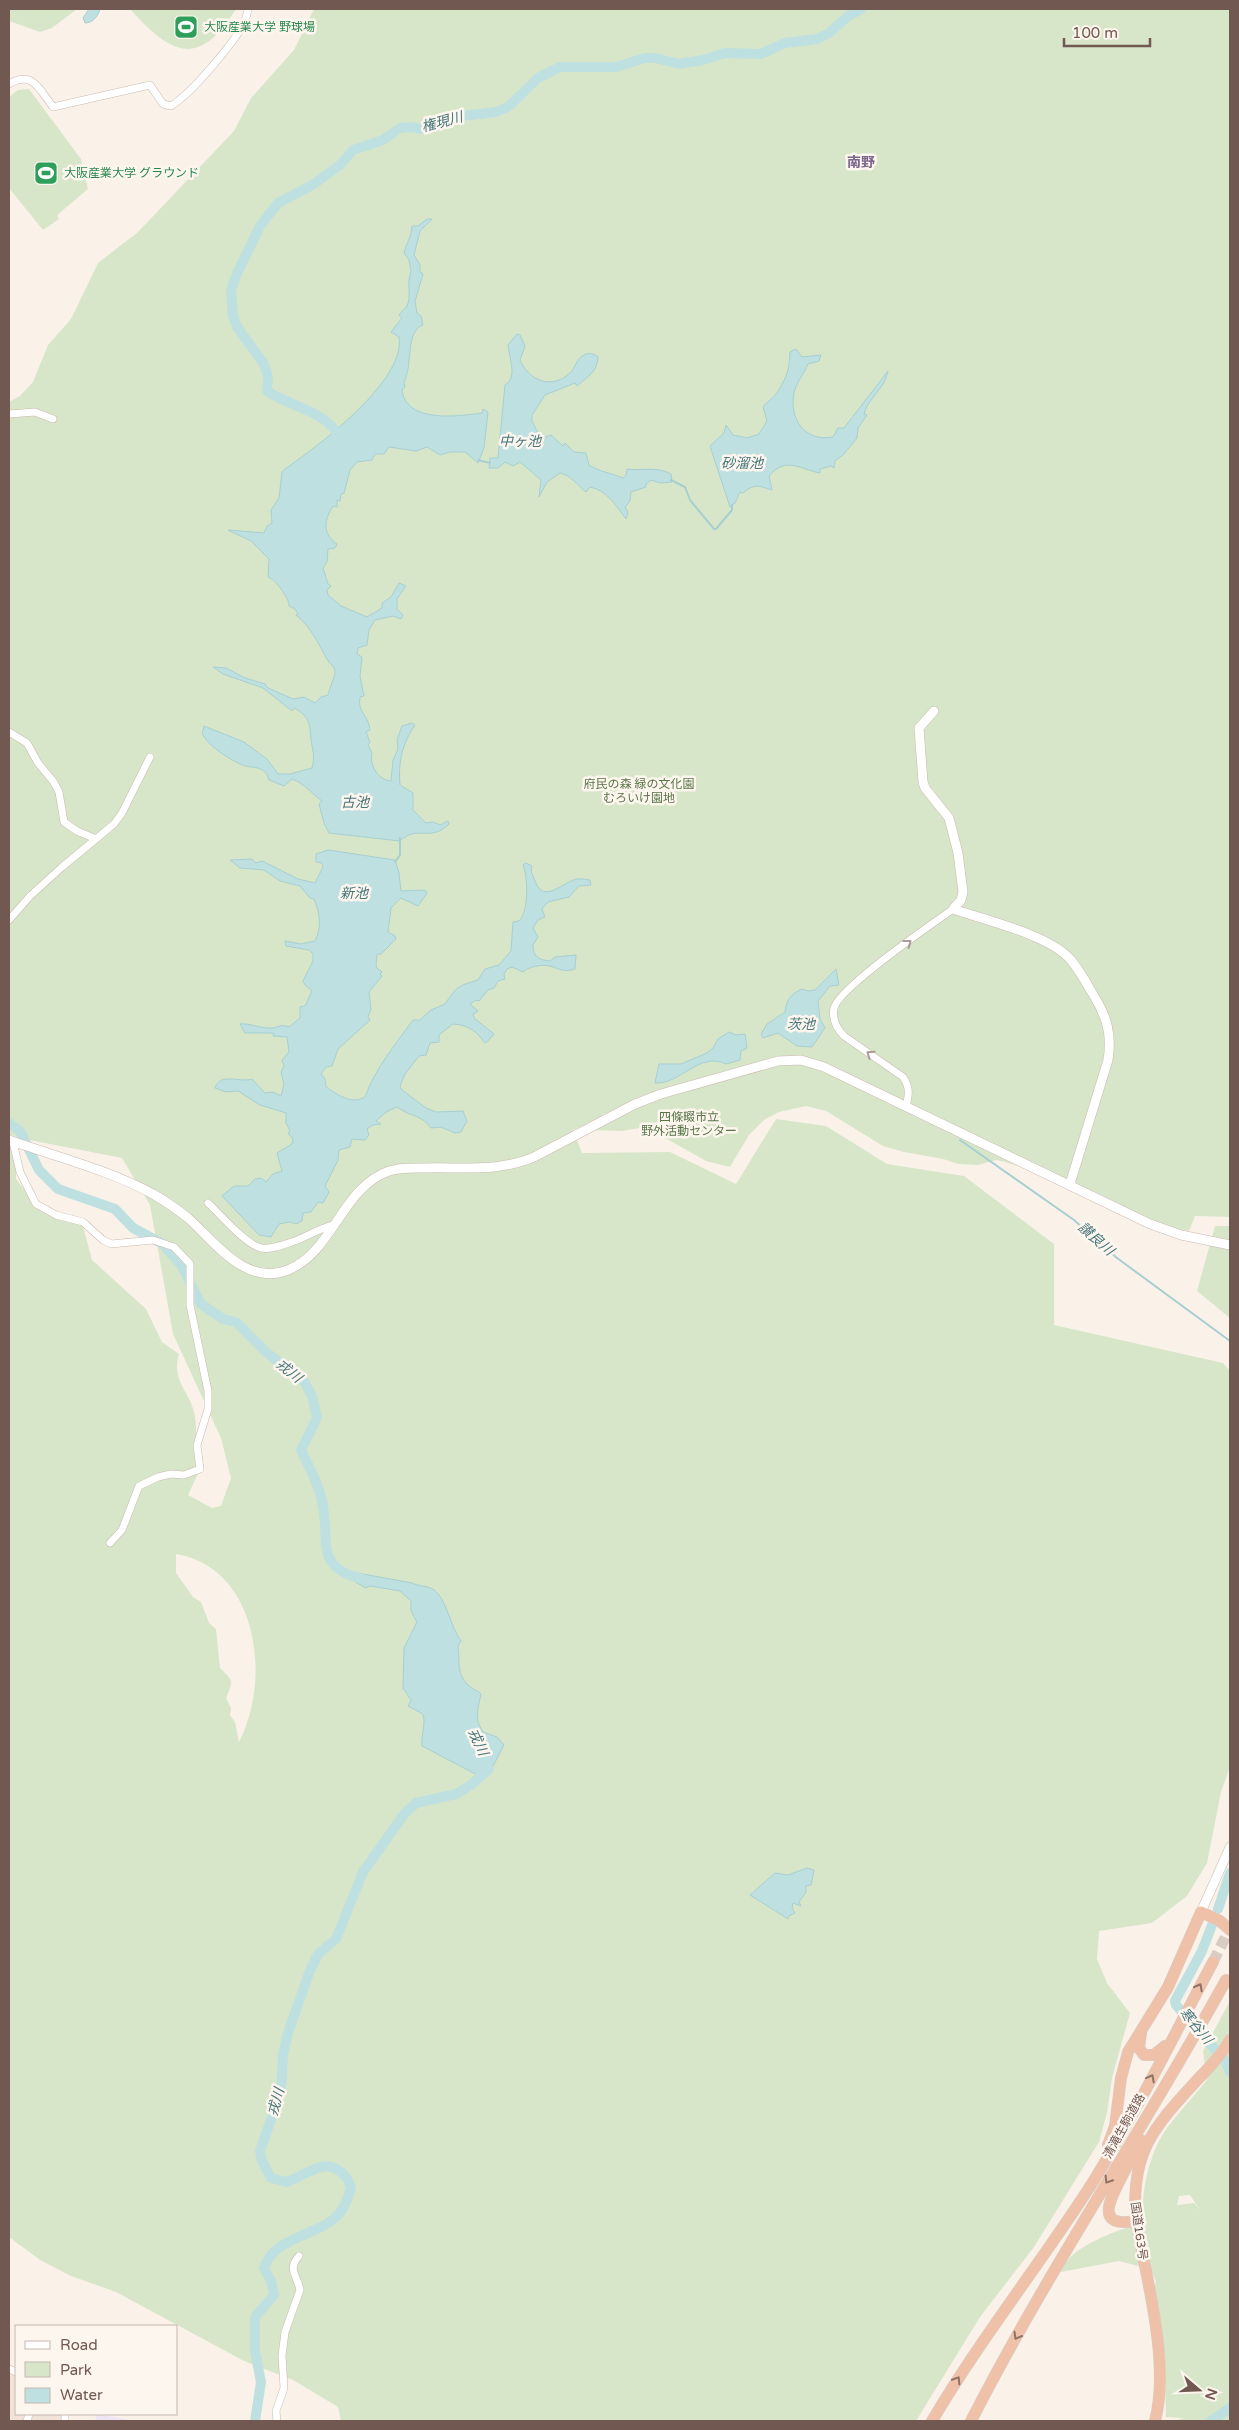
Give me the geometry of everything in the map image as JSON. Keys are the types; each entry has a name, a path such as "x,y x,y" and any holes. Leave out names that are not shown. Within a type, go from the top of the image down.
{"highway":[{"path":"1184,2016 1160,2052 1149,2056 1144,2054 1139,2048 1139,2036 1168,1987 1201,1912 1220,1921 1230,1930"},
{"name":"清滝生駒道路","path":"932,2421 963,2371 1054,2239 1117,2140 1213,1962"},
{"name":"清滝生駒道路","path":"971,2421 1041,2294 1175,2071 1226,1980"},
{"path":"1054,2239 1089,2181 1110,2141 1118,2110 1124,2065 1134,2040 1149,2019"},
{"name":"国道163号","path":"1155,2421 1160,2403 1161,2369 1136,2222 1135,2182 1144,2149 1161,2120 1230,2041"},
{"path":"1136,2222 1124,2223 1115,2220 1109,2214 1109,2204 1175,2071"}],"street":[{"path":"9,84 19,78 28,78 34,82 53,107 150,85 163,104 171,106 180,101 214,63 244,23 248,9"},
{"path":"9,414 35,412 53,419"},
{"path":"906,1106 909,1096 908,1084 903,1077 838,1030 834,1017 834,1008 838,999 861,979 953,909 961,900 963,892 958,853 949,818 925,788 919,747 919,728 934,712"},
{"path":"9,732 28,743 38,763 53,781 59,792 64,822 77,831 96,839"},
{"path":"9,920 30,896 96,839 122,813 150,757"},
{"path":"953,909 1051,945 1071,960 1104,1012 1111,1046 1070,1184"},
{"path":"11,1141 106,1174 154,1195 189,1219 233,1261 254,1271 282,1272 299,1265 313,1254 363,1187 380,1174 391,1170 459,1166 496,1168 515,1164 534,1157 651,1097 778,1061 812,1062 1150,1224 1181,1235 1230,1245"},
{"path":"11,1141 20,1172 36,1204 56,1215 83,1222 103,1240 111,1244 153,1240 174,1247 188,1261 191,1269 190,1306 208,1391 208,1409 196,1445 200,1469 184,1475 171,1474 158,1477 139,1486 122,1530 110,1543"},
{"path":"208,1203 249,1241 262,1248 294,1241 334,1225"},
{"path":"1201,1912 1230,1847"},
{"path":"277,2421 276,2411 284,2388 282,2356 284,2332 300,2290 292,2269 293,2263 299,2256"}],"shaded area":[{"path":"9,2370 15,2373 15,2415 25,2415 24,2421 9,2421"},
{"path":"31,2415 63,2415 61,2421 30,2421"},
{"path":"97,2415 102,2415 134,2421 95,2421"}],"green space":[{"path":"9,9 77,9 52,28 40,32 9,21"},
{"name":"大阪産業大学 野球場","path":"130,9 236,9 223,28 210,40 197,47 185,49 172,45 159,37"},
{"path":"314,9 1230,9 1230,1217 1195,1216 1189,1231 1176,1229 1142,1216 1086,1188 1005,1162 996,1160 978,1165 958,1164 883,1146 826,1111 806,1106 779,1112 764,1120 749,1135 730,1167 706,1161 660,1135 640,1128 621,1131 592,1130 612,1121 605,1113 597,1120 573,1130 582,1153 670,1152 736,1184 776,1119 826,1126 887,1164 964,1176 1054,1244 1054,1325 1223,1363 1230,1371 1230,1767 1221,1792 1207,1863 1187,1896 1152,1923 1099,1931 1097,1959 1107,1983 1130,2013 1112,2078 1107,2113 1099,2142 1034,2247 980,2317 916,2421 341,2421 338,2407 293,2380 244,2361 116,2292 71,2276 40,2260 9,2237 9,1146 12,1148 16,1160 16,1179 38,1207 83,1226 92,1260 146,1309 162,1342 179,1354 177,1364 179,1380 195,1416 197,1464 200,1469 188,1495 212,1508 221,1506 231,1478 221,1438 173,1334 150,1205 122,1158 19,1138 9,1134 9,402 20,396 33,382 48,345 71,319 98,263 138,232 234,131 251,98 294,50","holes":["176,1554 204,1563 225,1580 241,1603 251,1629 255,1658 255,1688 249,1716 239,1742 235,1722 230,1715 231,1708 226,1698 231,1681 220,1668 216,1629 209,1623 201,1602 193,1597 176,1573"]},
{"name":"大阪産業大学 グラウンド","path":"29,89 81,159 88,189 57,215 59,219 43,230 9,188 9,97 18,90"},
{"path":"1215,1226 1230,1226 1230,1318 1197,1291"},
{"path":"1230,2001 1230,2421 1174,2421 1184,2418 1166,2417 1164,2352 1154,2290 1156,2281 1150,2269 1119,2261 1061,2272 1066,2262 1084,2246 1143,2221 1145,2185 1155,2149 1176,2116 1207,2080 1203,2051","holes":["1190,2195 1200,2210 1194,2203 1177,2205 1179,2196"]}],"water":[{"path":"89,9 100,9 95,19 85,23 83,18"},
{"name":"古池","path":"427,219 432,219 420,231 414,255 420,265 420,272 423,274 415,301 417,313 421,316 423,325 417,329 411,341 407,375 404,382 405,387 402,390 406,401 413,408 423,413 448,416 482,413 483,409 488,412 484,448 478,463 465,452 450,452 440,455 427,447 416,451 389,447 384,454 375,454 372,460 357,462 350,470 344,493 341,494 340,501 337,500 337,507 333,506 326,522 329,536 337,544 335,548 328,549 327,562 323,568 328,584 331,586 327,590 328,595 341,606 367,617 382,608 382,603 391,597 399,583 406,586 397,599 397,609 403,615 401,619 393,616 375,620 369,630 367,645 358,648 357,654 362,657 360,676 364,696 360,697 360,707 369,725 370,730 366,732 370,742 368,745 372,753 373,767 378,775 386,780 391,781 393,760 398,749 397,740 402,726 412,723 415,725 407,739 402,754 400,785 413,793 413,810 426,823 433,822 440,825 448,821 449,824 436,832 413,834 406,836 400,841 329,833 319,804 322,801 304,786 292,779 284,786 269,780 261,769 244,766 224,755 209,743 202,734 204,726 244,742 267,759 278,774 290,774 312,768 314,757 310,730 308,721 303,714 294,708 292,711 263,688 223,674 213,667 226,668 245,678 265,684 268,688 293,699 304,697 315,703 321,697 328,695 335,673 310,630 296,615 298,614 295,609 289,606 282,590 268,577 269,559 251,541 228,530 264,533 267,526 272,523 271,510 279,498 282,472 318,445 357,411 375,392 389,373 397,354 399,337 391,332 402,318 399,315 407,306 409,297 411,272 409,260 404,253 412,226 418,226"},
{"name":"中ヶ池","path":"517,334 520,335 525,346 520,360 529,373 542,381 556,381 563,378 572,371 579,359 586,354 598,357 594,371 577,386 575,383 545,395 532,415 532,421 537,431 546,437 551,435 563,446 565,443 574,452 586,453 589,465 601,471 623,478 626,475 627,469 655,469 671,474 672,482 660,483 651,480 646,484 646,487 631,492 630,501 625,507 628,512 626,519 602,492 590,487 586,492 564,474 560,473 547,482 539,497 541,480 520,462 513,466 505,462 498,468 489,468 490,458 498,458 505,385 509,382 512,372 508,345"},
{"name":"砂溜池","path":"796,349 802,357 821,355 819,361 808,364 795,389 793,403 794,412 801,427 814,436 823,438 833,437 838,428 844,428 888,371 884,383 866,408 864,414 867,415 858,428 857,438 844,454 835,461 834,468 831,466 820,469 820,473 787,465 781,467 769,476 772,490 757,486 743,493 740,492 735,503 730,507 710,446 724,433 726,425 733,435 747,438 759,434 767,421 763,407 780,387 788,369 790,352"},
{"name":"新池","path":"328,850 395,860 401,891 425,890 427,893 418,906 401,898 391,908 388,932 395,936 396,939 381,954 377,954 376,967 382,972 380,974 382,976 369,992 371,1009 368,1017 370,1020 338,1049 332,1066 326,1067 321,1074 325,1079 326,1087 340,1096 355,1100 365,1097 380,1066 413,1020 420,1020 431,1010 445,1004 458,987 478,980 485,969 499,965 511,951 513,922 519,921 525,910 527,886 523,865 526,863 532,866 535,881 539,888 544,891 555,890 573,880 579,879 590,880 591,885 579,886 569,897 548,902 542,909 545,917 538,920 533,928 538,937 533,945 537,957 550,961 555,957 576,955 575,969 564,970 543,965 532,967 523,972 512,967 507,969 504,974 505,979 498,981 494,988 488,990 479,1001 476,1000 470,1004 478,1011 473,1014 474,1018 494,1034 487,1042 485,1043 468,1027 453,1024 439,1035 439,1042 430,1043 426,1055 419,1056 405,1074 400,1086 402,1090 426,1108 436,1112 463,1111 467,1121 461,1132 455,1133 441,1127 431,1128 423,1120 397,1107 386,1112 376,1121 381,1124 373,1125 367,1129 369,1135 365,1140 352,1139 350,1147 339,1150 338,1160 325,1186 329,1192 323,1203 318,1202 311,1212 303,1213 302,1221 296,1224 290,1222 279,1224 271,1237 259,1235 222,1196 234,1186 248,1186 255,1179 261,1178 266,1182 273,1174 282,1171 277,1153 292,1144 293,1139 288,1133 290,1131 286,1123 286,1113 260,1105 238,1091 226,1092 215,1088 221,1080 252,1079 265,1093 273,1092 281,1096 284,1084 281,1072 284,1066 282,1060 289,1052 287,1037 273,1036 274,1034 271,1033 245,1033 240,1024 265,1028 289,1027 300,1018 300,1007 305,1006 312,991 303,981 313,961 313,954 309,950 286,946 285,941 301,944 315,941 319,930 318,910 314,899 310,898 300,886 280,881 264,870 240,868 230,860 252,859 256,863 262,861 298,879 315,883 323,867 322,863 316,862 316,854"},
{"name":"茨池","path":"836,969 839,985 830,986 818,1001 820,1019 825,1028 812,1047 797,1046 778,1033 763,1038 761,1034 767,1024 785,1012 792,995 802,989 808,991 815,990"},
{"path":"729,1032 736,1035 745,1034 747,1048 741,1051 740,1060 726,1064 716,1061 707,1062 673,1079 655,1083 659,1064 681,1064 707,1053 713,1048 718,1039"},
{"path":"352,1572 429,1587 442,1600 461,1641 458,1646 459,1666 462,1676 468,1685 481,1694 477,1714 480,1727 483,1732 497,1737 504,1745 492,1768 481,1777 422,1746 423,1714 408,1706 411,1700 403,1688 404,1648 417,1622 411,1611 411,1601 400,1591 370,1586 366,1588 350,1579"},
{"path":"807,1868 814,1870 811,1885 806,1886 806,1892 799,1902 801,1906 793,1903 792,1908 795,1913 789,1916 788,1919 750,1895 775,1873 788,1875"}],"waterway":[{"name":"権現川","path":"336,432 323,419 267,391 268,377 264,364 237,327 233,316 231,290 238,271 260,226 278,203 314,184 340,165 353,150 383,140 400,128 412,127 420,129 461,116 496,112 508,107 538,78 560,67 616,67 645,58 655,58 679,64 703,60 725,53 761,54 785,43 817,39 829,33 848,16 861,9"},
{"path":"478,460 490,463"},
{"path":"671,480 685,487 690,500 714,529 732,510 732,505"},
{"path":"395,862 400,855 400,838"},
{"name":"戎川","path":"9,1123 20,1131 39,1170 58,1189 115,1209 133,1228 163,1244 181,1265 201,1304 223,1319 236,1322 267,1353 305,1383 312,1396 317,1418 301,1450 322,1499 327,1552 337,1568 363,1579"},
{"name":"讃良川","path":"960,1140 1074,1220 1117,1258 1230,1341"},
{"name":"戎川","path":"255,2421 261,2382 255,2351 255,2317 274,2295 271,2281 264,2268 278,2248 323,2226 333,2219 342,2210 351,2189 348,2180 343,2174 334,2168 327,2167 320,2167 286,2182 271,2178 262,2161 260,2151 281,2091 283,2054 288,2033 309,1973 318,1954 336,1939 363,1872 405,1813 416,1803 456,1794 471,1785 489,1769"},
{"name":"寒谷川","path":"1218,1909 1230,1873"},
{"name":"寒谷川","path":"1212,1925 1202,1951 1175,2001 1176,2005 1226,2062 1230,2072"},
{"name":"寒谷川","path":"1211,2421 1230,2408"}],"tunnel":[{"path":"1213,1962 1230,1928"}],"place":[{"name":"大阪産業大学 野球場","path":"186,27"},
{"name":"大阪産業大学 グラウンド","path":"46,173"}],"district":[{"name":"南野","path":"861,162"}],"park label":[{"name":"府民の森 緑の文化園 むろいけ園地","path":"639,791"},
{"name":"四條畷市立 野外活動センター","path":"689,1124"}]}
